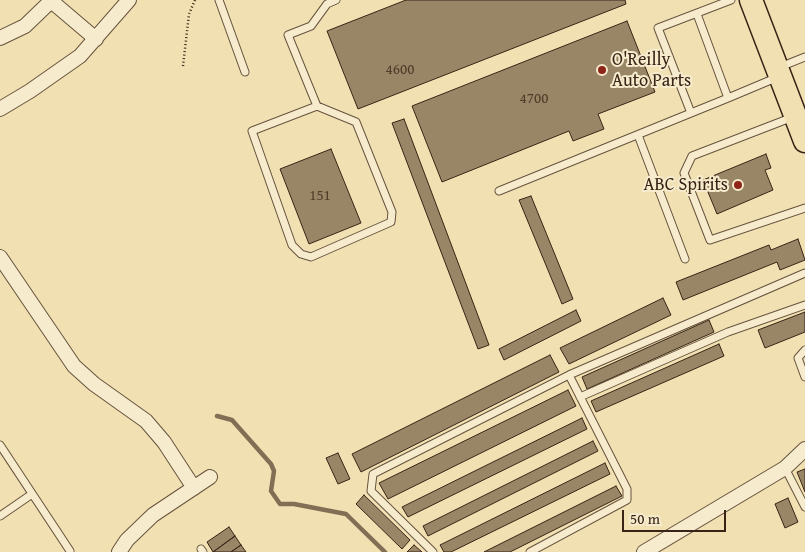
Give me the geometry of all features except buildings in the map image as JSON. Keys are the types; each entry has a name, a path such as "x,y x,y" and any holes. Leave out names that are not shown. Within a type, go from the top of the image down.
{"main road":[{"path":"752,0 795,109 805,141"}],"street":[{"path":"0,38 25,26 51,0 96,39"},
{"path":"0,109 71,63 96,39 128,0"},
{"path":"0,257 74,366 94,384 146,421 164,442 194,488"},
{"path":"644,552 785,468 805,449"},
{"path":"119,552 128,539 153,515 210,477"}],"lane":[{"path":"219,0 245,72"},
{"path":"317,106 252,131 292,245 301,254 311,257 391,222 392,212 356,122 317,106 288,35 310,26 327,4 336,0"},
{"path":"692,114 658,28 731,0"},
{"path":"697,14 728,98"},
{"path":"499,191 692,114 728,98 805,57"},
{"path":"795,109 692,156 684,173 710,240 805,208"},
{"path":"638,135 686,260"},
{"path":"433,552 371,491 373,474 569,375 805,273"},
{"path":"580,396 728,332 805,305"},
{"path":"805,350 798,358 805,377"},
{"path":"530,552 627,500 627,489 569,375"},
{"path":"0,445 70,551"},
{"path":"785,468 805,507"},
{"path":"0,516 32,494"}],"path":[{"path":"183,66 189,14 195,0"}],"waterway":[{"path":"217,416 232,420 271,464 274,471 271,491 280,504 294,504 346,514 385,552"}],"place":[{"name":"O'Reilly Auto Parts","path":"602,70"},
{"name":"ABC Spirits","path":"738,185"}]}
